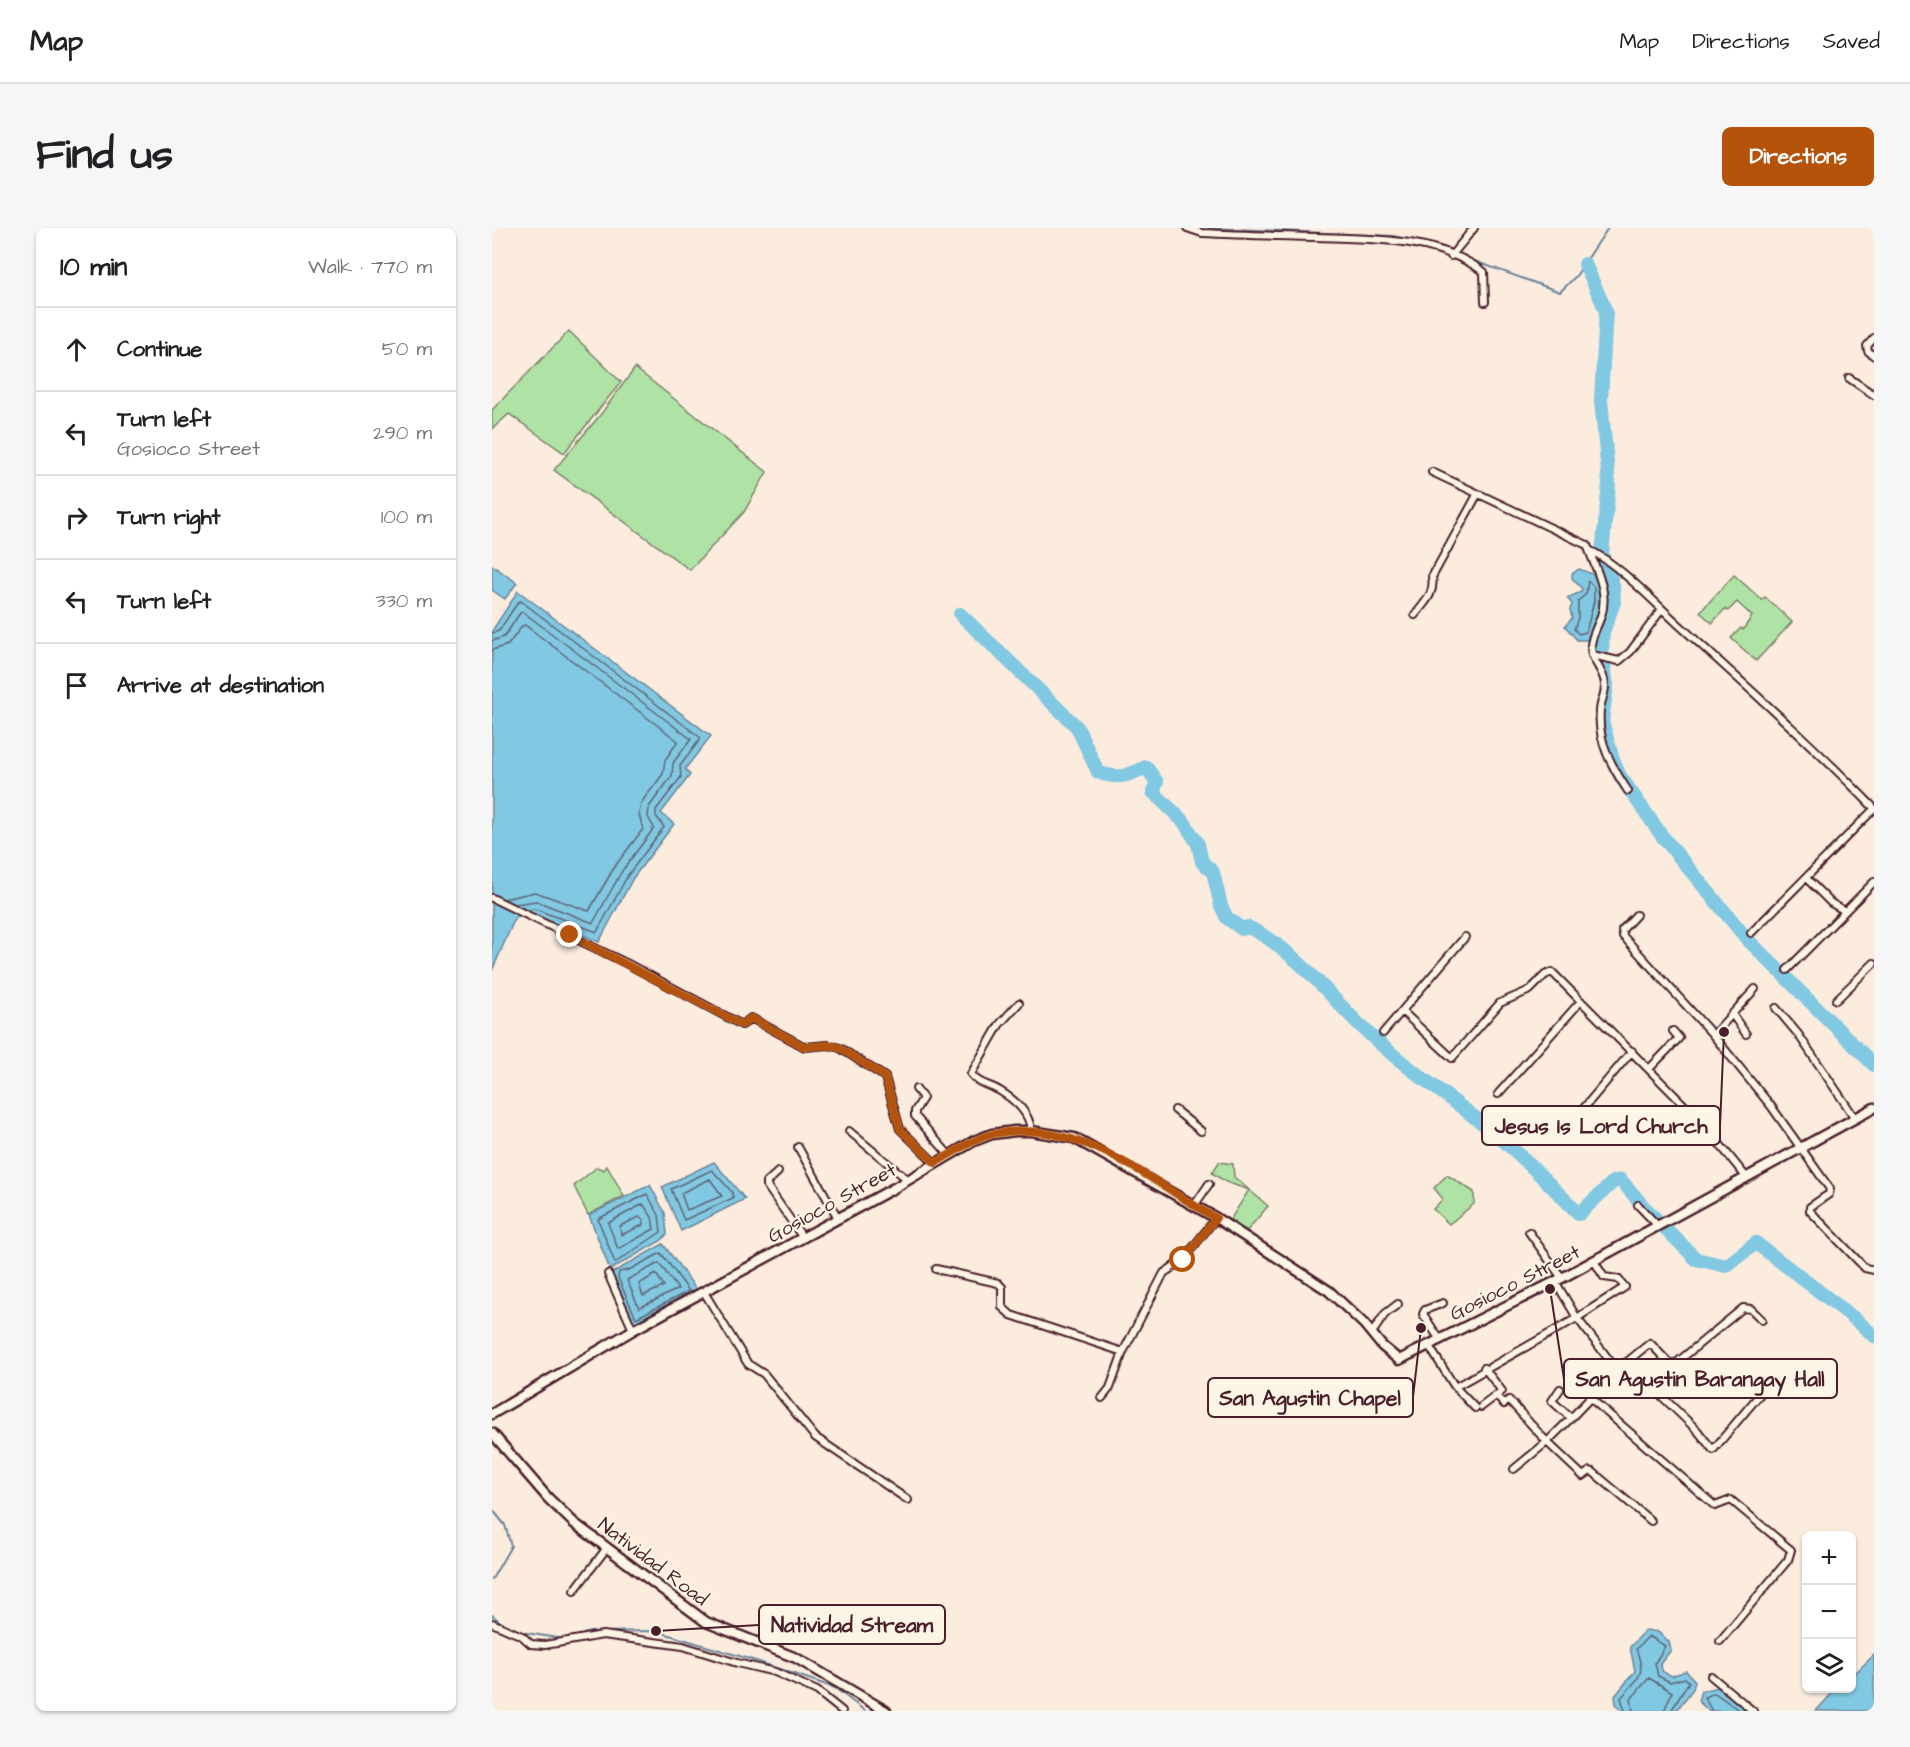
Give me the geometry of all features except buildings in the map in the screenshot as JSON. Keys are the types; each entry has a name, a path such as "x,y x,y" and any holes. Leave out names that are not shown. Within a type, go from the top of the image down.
{"street":[{"path":"1187,228 1202,233 1394,239 1425,246 1474,264 1484,272 1485,302"},
{"path":"1451,256 1474,228"},
{"path":"1874,338 1867,346 1868,351 1874,356"},
{"path":"1849,378 1874,395"},
{"path":"1432,472 1587,545 1662,609 1822,755 1874,808 1751,933"},
{"path":"1415,615 1432,594 1434,587 1432,577 1477,495"},
{"path":"1592,551 1604,595 1602,614 1591,646 1591,655 1602,668 1605,684 1600,708 1602,737 1610,763 1628,791"},
{"path":"1591,655 1619,661 1630,652 1662,609"},
{"path":"1806,878 1831,903 1845,911"},
{"path":"1787,970 1874,882"},
{"path":"492,898 628,964 742,1025 751,1018 805,1047 828,1045 840,1048 885,1077 900,1129 935,1163"},
{"path":"1636,915 1622,930 1623,936 1713,1035 1803,1148 1830,1189 1829,1194 1810,1207 1810,1211 1857,1261 1865,1268 1874,1270"},
{"path":"1383,1033 1465,937"},
{"path":"1836,1000 1874,963"},
{"path":"1403,1012 1452,1058 1500,1003 1530,990 1545,975 1552,972 1650,1068 1718,1140 1747,1178"},
{"path":"1713,1035 1755,988"},
{"path":"1498,1094 1581,1001"},
{"path":"1019,1003 999,1025 971,1074 983,1084 999,1090 1028,1114 1031,1131"},
{"path":"1776,1008 1798,1034 1855,1118"},
{"path":"1732,1014 1746,1034"},
{"path":"1650,1068 1679,1038 1673,1031"},
{"path":"1544,1132 1552,1138 1562,1134 1632,1051"},
{"path":"916,1089 923,1098 915,1111 915,1116 949,1155"},
{"name":"Gosioco Street","path":"492,1414 633,1330 908,1180 949,1155 992,1134 1031,1131 1059,1134 1084,1142 1216,1218 1329,1291 1372,1333 1382,1346 1399,1360 1660,1225 1874,1108"},
{"path":"1175,1110 1201,1131"},
{"path":"849,1131 908,1180"},
{"path":"798,1147 838,1218"},
{"path":"778,1172 767,1182 767,1186 803,1238"},
{"path":"1194,1206 1209,1184"},
{"path":"1638,1205 1660,1225"},
{"path":"1102,1398 1110,1388 1123,1352 1164,1273 1183,1260 1216,1218"},
{"path":"1529,1232 1558,1279 1577,1318 1617,1370"},
{"path":"1455,1387 1484,1368 1577,1318 1625,1287 1618,1279 1604,1277 1594,1260"},
{"path":"936,1269 998,1283 1002,1287 1002,1307 1011,1315 1123,1352"},
{"path":"608,1274 633,1330"},
{"path":"704,1292 748,1364 764,1374 815,1437 908,1500"},
{"path":"1440,1340 1423,1316 1425,1310 1443,1303"},
{"path":"1372,1333 1385,1314 1398,1304"},
{"path":"1514,1468 1547,1442 1617,1370 1650,1343 1668,1362 1678,1364 1743,1308 1752,1309 1762,1320"},
{"path":"1429,1346 1455,1387 1478,1407 1502,1390 1484,1368"},
{"path":"1626,1362 1697,1430 1713,1450 1772,1380"},
{"path":"1560,1389 1552,1401 1571,1418"},
{"path":"1496,1396 1504,1404 1509,1400 1547,1442 1582,1475 1593,1472 1652,1521"},
{"path":"1589,1397 1715,1506 1721,1506 1727,1500 1731,1500 1791,1550 1788,1560 1720,1641"},
{"name":"Natividad Road","path":"492,1432 548,1498 606,1549 713,1627 796,1658 886,1711"},
{"path":"574,1591 606,1549"},
{"path":"492,1623 522,1636 531,1644 545,1645 603,1635 683,1646 737,1664 775,1672 817,1691 842,1711"},
{"path":"1711,1676 1753,1711"}],"green space":[{"path":"569,331 621,382 564,453 509,414 492,429 492,410"},
{"path":"635,368 767,472 744,512 690,570 554,470 601,414"},
{"path":"1734,575 1762,600 1765,597 1792,622 1756,661 1731,638 1741,628 1743,630 1752,616 1737,602 1728,611 1725,609 1712,623 1700,612"},
{"path":"1219,1162 1233,1164 1234,1177 1268,1206 1246,1232 1230,1220 1249,1190 1226,1182 1212,1173"},
{"path":"607,1166 624,1196 588,1215 574,1186 597,1167 604,1170"},
{"path":"1447,1175 1474,1192 1474,1204 1449,1224 1433,1209 1443,1199 1434,1188"}],"water":[{"path":"492,565 517,583 505,599 492,590"},
{"path":"1579,569 1597,576 1598,584 1597,618 1592,634 1587,640 1577,640 1565,626 1572,618 1570,610 1572,604 1567,598 1581,592 1582,589 1572,578 1572,574"},
{"path":"518,591 711,736 685,769 690,775 661,813 674,824 633,878 599,942 533,914 515,918 492,971 492,631"},
{"path":"714,1162 745,1199 681,1231 662,1187"},
{"path":"650,1185 665,1213 667,1234 662,1240 610,1270 589,1215"},
{"path":"663,1244 699,1293 633,1327 610,1274"},
{"path":"1646,1630 1658,1632 1669,1642 1671,1650 1660,1664 1663,1672 1672,1676 1686,1671 1695,1681 1693,1689 1676,1711 1622,1711 1616,1704 1615,1696 1635,1671 1630,1647"},
{"path":"1874,1655 1874,1711 1816,1711 1832,1693 1856,1693 1856,1672"},
{"path":"1719,1687 1746,1711 1709,1711 1698,1701 1701,1691"}],"waterway":[{"path":"1209,228 1393,236 1422,243"},
{"path":"1469,259 1560,292 1576,276 1608,228"},
{"path":"1585,264 1606,311 1601,400 1609,484 1602,554 1613,585 1614,602 1603,632 1602,653 1607,685 1602,721 1613,760 1620,776 1662,836 1747,939 1874,1065"},
{"path":"960,614 1077,727 1098,772 1111,776 1122,776 1146,767 1157,782 1153,792 1184,822 1198,844 1202,862 1213,872 1221,906 1227,918 1242,929 1248,927 1265,937 1296,960 1378,1042 1495,1133 1579,1214 1613,1182 1621,1180 1643,1206 1696,1259 1726,1266 1756,1243 1874,1336"},
{"path":"492,1509 505,1525 511,1546 492,1579"},
{"path":"492,1615 504,1625"},
{"path":"575,1637 590,1632 656,1631 835,1688 865,1711"},
{"path":"520,1632 564,1639"}],"place":[{"name":"Jesus Is Lord Church","path":"1724,1032"},
{"name":"San Agustin Barangay Hall","path":"1550,1289"},
{"name":"San Agustin Chapel","path":"1421,1328"},
{"name":"Natividad Stream","path":"656,1631"}],"route":[{"path":"570,935 742,1025 748,1018 751,1018 805,1047 818,1044 840,1048 879,1072 888,1084 900,1129 935,1163 974,1141 992,1134 1031,1131 1059,1134 1084,1142 1216,1218 1183,1260"}]}
